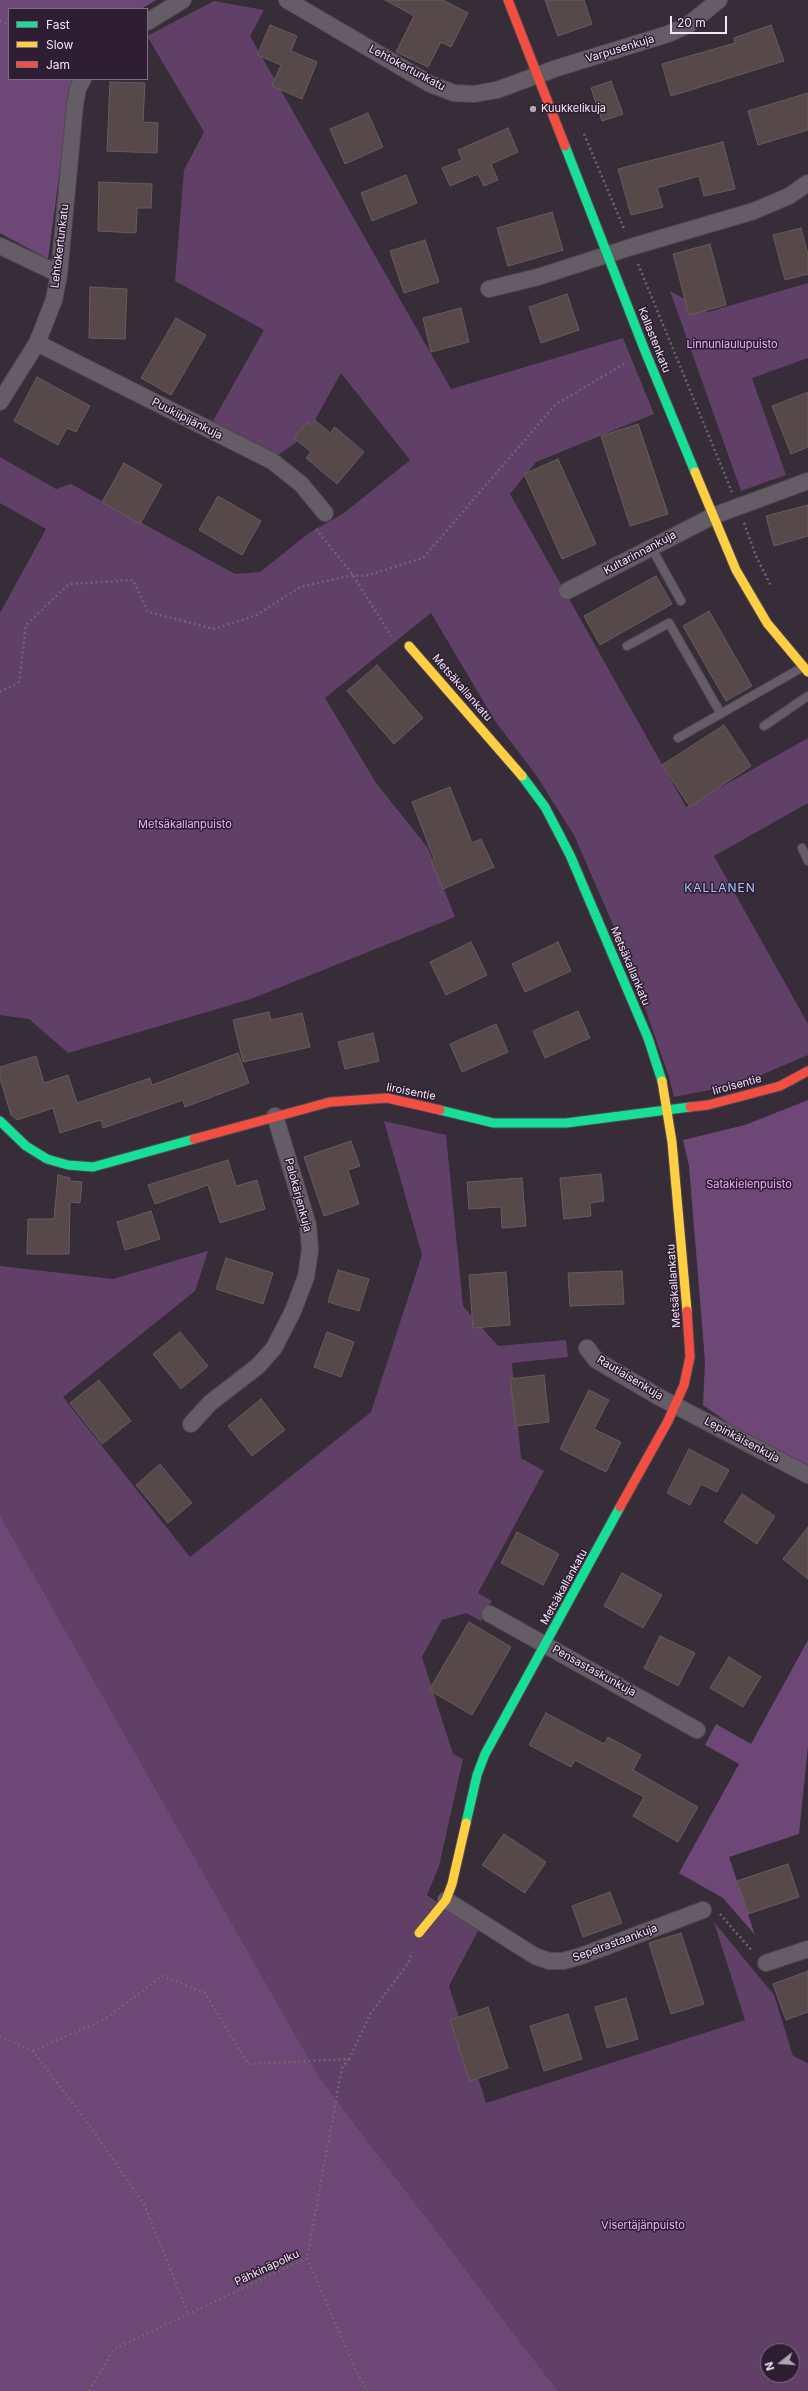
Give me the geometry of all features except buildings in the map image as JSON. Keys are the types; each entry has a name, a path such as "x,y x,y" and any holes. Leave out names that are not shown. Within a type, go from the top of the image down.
{"street":[{"path":"148,21 183,0"},
{"name":"Lehtokertunkatu","path":"287,0 430,84 454,93 474,94 498,90 536,77"},
{"name":"Kallastenkatu","path":"508,0 536,77 645,351 736,570 767,623 806,670"},
{"name":"Varpusenkuja","path":"536,77 557,68 668,34 688,25 719,0"},
{"name":"Lehtokertunkatu","path":"0,402 37,343 54,300 59,274 75,104 78,88 82,80"},
{"path":"489,289 538,278 631,247 754,212 789,196 808,183"},
{"path":"0,246 59,274"},
{"name":"Puukiipijänkuja","path":"37,343 272,461 301,484 325,513"},
{"name":"Kultarinnankuja","path":"567,591 713,516 739,508 808,481"},
{"name":"Metsäkallankatu","path":"409,646 527,782 545,807 570,855 648,1038 661,1077 668,1111 685,1267 690,1357 684,1385 676,1405 546,1644 484,1754 477,1775 452,1884 446,1900 419,1933"},
{"name":"Iiroisentie","path":"0,1121 26,1146 47,1159 68,1165 93,1167 118,1162 276,1116 330,1102 387,1098 494,1123 566,1123 708,1105 780,1086 808,1071"},
{"name":"Palokärjenkuja","path":"191,1424 210,1402 258,1366 274,1348 293,1311 306,1277 310,1250 308,1225 276,1116"},
{"name":"Rautiaisenkuja","path":"587,1348 596,1360 676,1405"},
{"name":"Lepinkäisenkuja","path":"676,1405 808,1475"},
{"name":"Pensastaskunkuja","path":"490,1614 546,1644 697,1730"},
{"name":"Sepelrastaankuja","path":"446,1900 535,1956 549,1961 563,1961 581,1956 703,1910"},
{"path":"766,1963 808,1949"}],"lane":[{"path":"651,547 681,601"},
{"path":"627,646 670,623 721,714"},
{"path":"678,738 806,670"},
{"path":"764,726 808,696"},
{"path":"802,848 808,861"}],"path":[{"path":"584,132 739,508 756,556 773,589"},
{"path":"0,692 19,682 26,625 69,584 133,580 148,612 214,629 257,615 300,587 353,575 365,576 423,558 555,405 645,351"},
{"path":"314,527 353,575 394,642"},
{"path":"703,1910 717,1910 749,1949 766,1963"},
{"name":"Pähkinäpolku","path":"89,2391 114,2349 307,2258 342,2068 349,2059 371,2013 409,1962 419,1933"},
{"path":"33,2051 105,2019 162,1976 205,1993 248,2064 349,2059"},
{"path":"0,2036 33,2051 90,2126 144,2204 188,2313"},
{"path":"307,2258 359,2377 368,2391"}],"green space":[{"path":"0,0 156,0 143,8 8,8 8,80 72,80 48,259 0,233"},
{"name":"Metsäkallanpuisto","path":"214,1 264,10 250,36 451,389 623,338 654,414 536,462 510,494 686,807 808,738 808,803 714,856 808,1024 808,1055 740,1084 674,1097 669,1077 628,959 574,835 536,775 495,721 431,613 325,698 376,783 428,848 455,917 251,999 68,1053 29,1019 0,1015 0,613 46,529 0,503 0,457 56,489 71,484 235,574 260,572 309,533 344,513 410,460 341,373 307,434 276,457 213,421 264,330 175,281 184,170 204,132 148,35"},
{"name":"Linnunlaulupuisto","path":"808,283 808,358 752,378 786,475 741,491 670,291 708,312"},
{"name":"Satakielenpuisto","path":"808,1100 808,1480 703,1405 705,1361 689,1166 683,1140 745,1125"},
{"name":"Visertäjänpuisto","path":"384,1121 446,1135 463,1306 498,1346 566,1340 568,1357 512,1363 521,1458 544,1471 478,1593 492,1601 481,1621 466,1613 442,1620 422,1657 453,1754 463,1759 439,1866 427,1895 478,1931 449,1986 486,2103 745,2020 714,1922 774,1995 793,2056 808,2063 808,2391 558,2391 320,2078 0,1515 0,1266 113,1279 208,1251 195,1291 63,1397 190,1557 371,1412 422,1255"},
{"path":"0,1515 320,2078 558,2391 0,2391"},
{"path":"808,1640 808,1746 799,1834 729,1857 755,1935 723,1898 679,1873 739,1764 705,1745 716,1724 751,1744"}],"traffic: fast":[{"path":"565,146 645,351 695,472"},
{"path":"522,776 545,807 570,855 648,1038 662,1081"},
{"path":"440,1110 494,1123 566,1123 690,1107"},
{"path":"0,1121 26,1146 47,1159 68,1165 93,1167 194,1139"},
{"path":"466,1823 477,1775 485,1754 620,1507"}],"traffic: slow":[{"path":"695,472 736,570 767,623 808,672"},
{"path":"409,646 522,776"},
{"path":"662,1081 672,1142 687,1311"},
{"path":"419,1933 446,1900 452,1884 466,1823"}],"traffic: jam":[{"path":"508,0 565,146"},
{"path":"690,1107 708,1105 780,1086 808,1071"},
{"path":"194,1139 330,1102 387,1098 440,1110"},
{"path":"620,1507 668,1421 684,1385 690,1357 687,1311"}],"place":[{"name":"Kuukkelikuja","path":"533,109"}],"district":[{"name":"KALLANEN","path":"720,888"}]}
